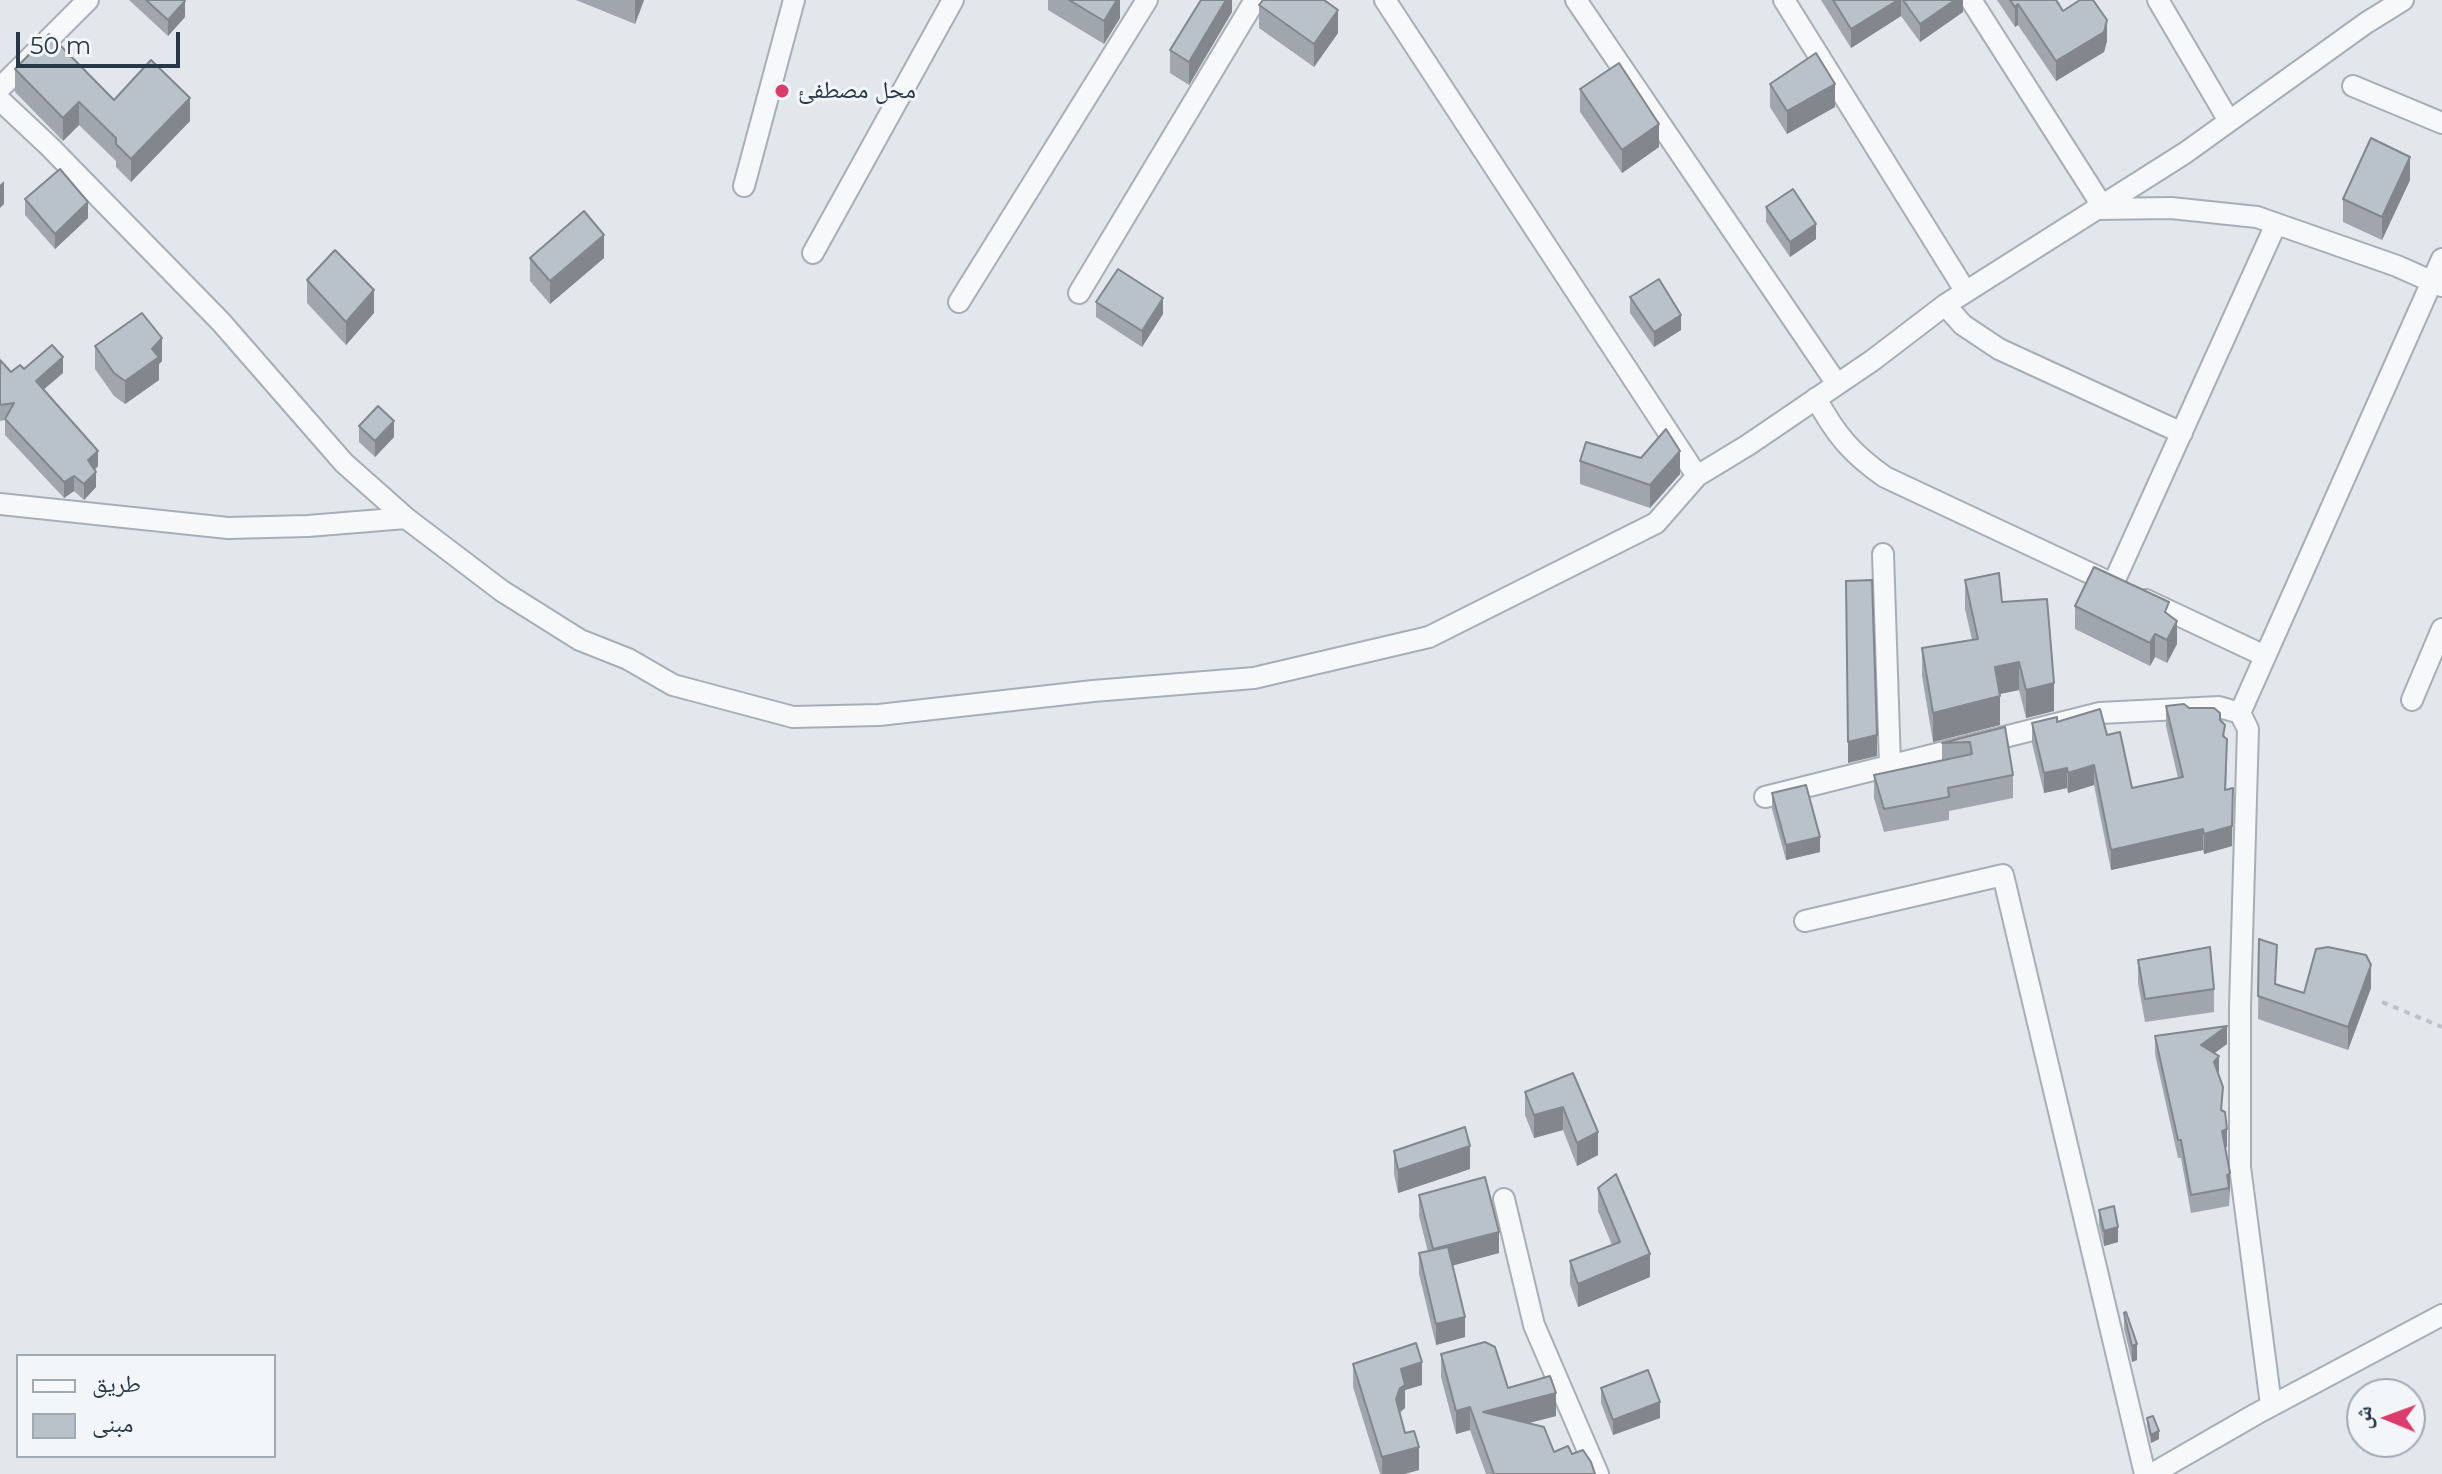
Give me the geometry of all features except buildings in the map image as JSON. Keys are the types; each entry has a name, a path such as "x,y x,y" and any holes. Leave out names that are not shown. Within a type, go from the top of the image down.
{"street":[{"path":"0,88 88,0"},
{"path":"744,186 794,0"},
{"path":"813,253 953,0"},
{"path":"959,302 1147,0"},
{"path":"1079,293 1255,0"},
{"path":"1385,0 1697,476"},
{"path":"1576,0 1837,384"},
{"path":"1784,0 1966,292"},
{"path":"1971,0 2097,207"},
{"path":"2158,0 2229,121"},
{"path":"0,100 221,322 344,463 406,518 502,591 580,640 628,659 673,685 793,717 879,715 1093,691 1254,678 1429,637 1656,523 1697,476 1837,384 1945,305 2185,153 2366,23 2403,0"},
{"path":"2353,86 2442,123"},
{"path":"2097,207 2171,208 2257,217 2397,266 2437,284"},
{"path":"2113,584 2276,224"},
{"path":"2240,713 2437,284 2442,259"},
{"path":"1945,305 1963,325 1999,349 2182,433"},
{"path":"1816,398 1834,431 1859,459 1885,477 2265,656"},
{"path":"0,504 228,528 308,526 406,518"},
{"path":"1883,554 1890,764"},
{"path":"2412,700 2442,629"},
{"path":"1765,797 2100,713 2219,707 2240,713 2248,729 2240,1007 2240,1167 2271,1405"},
{"path":"1805,921 2003,875 2145,1474"},
{"path":"1504,1199 1534,1325 1598,1474"},
{"path":"2152,1474 2271,1405 2442,1315"}],"path":[{"path":"2382,1002 2442,1027"}],"place":[{"name":"محل مصطفئ","path":"782,91"}]}
